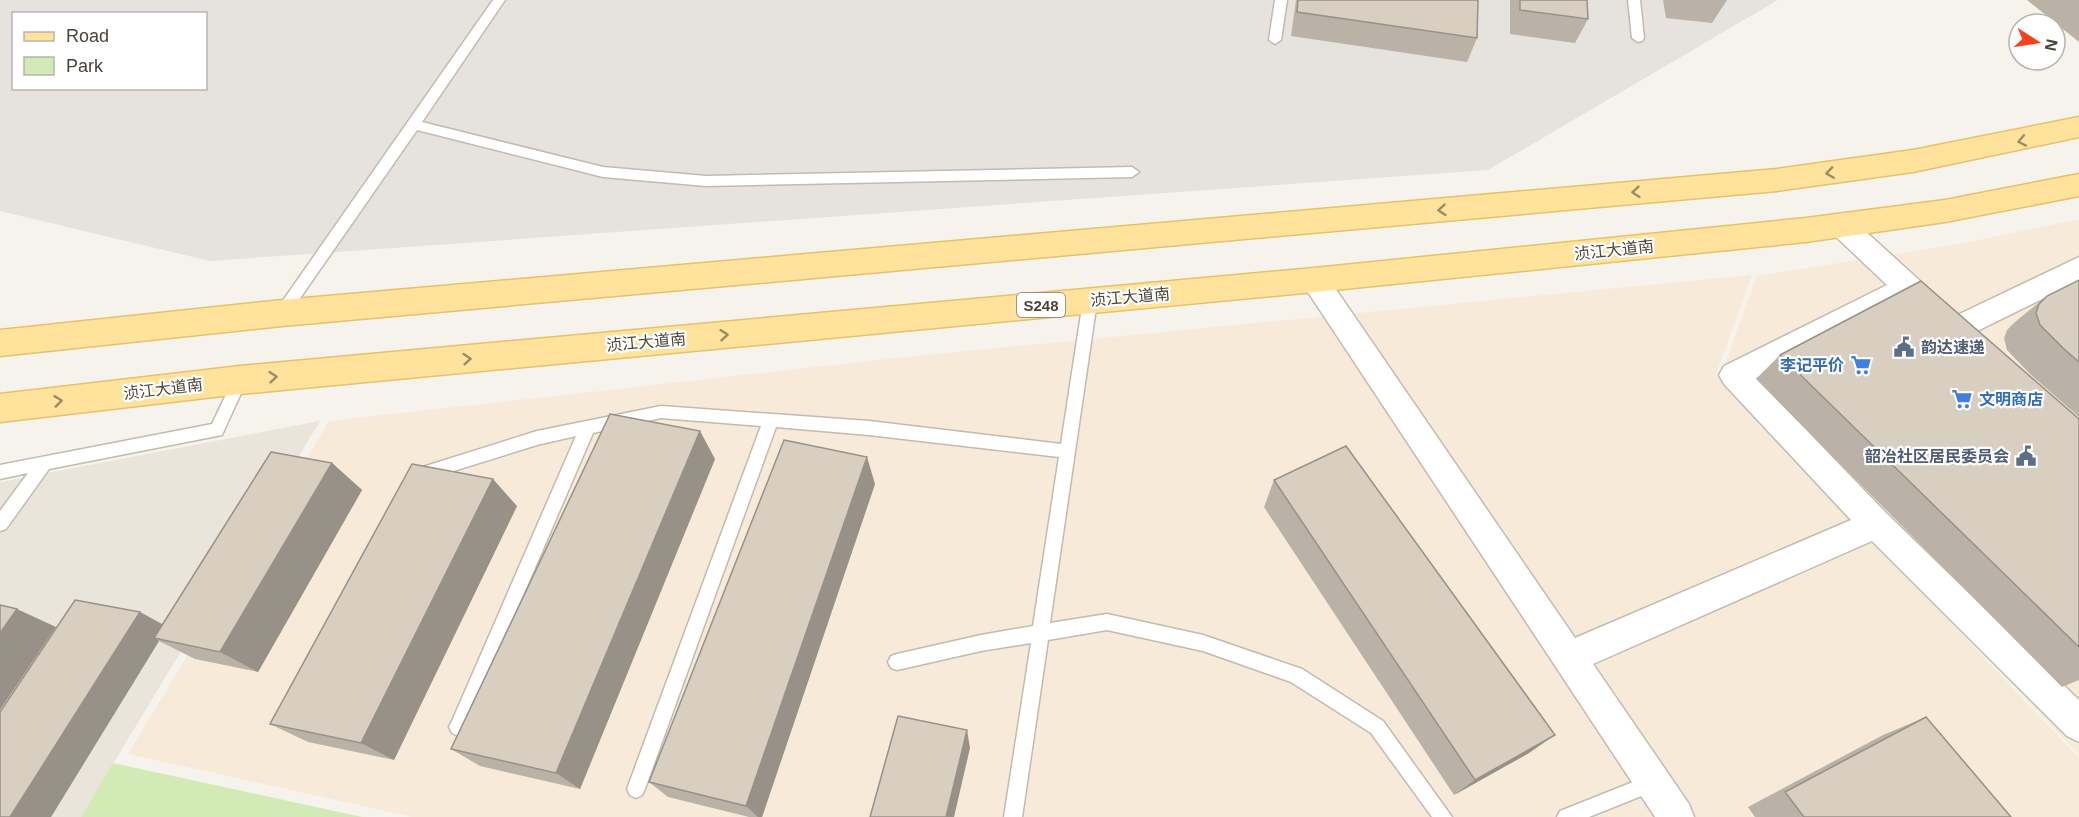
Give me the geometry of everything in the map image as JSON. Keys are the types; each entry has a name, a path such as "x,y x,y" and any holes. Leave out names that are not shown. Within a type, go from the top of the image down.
{"main road":[{"path":"0,343 282,313 1777,180 1913,161 2079,127"},
{"name":"浈江大道南","path":"0,408 240,380 1314,280 1842,226 1945,211 2079,185"}],"street":[{"path":"1842,226 1963,337 2079,268"},
{"path":"1314,280 1676,817"},
{"path":"1908,287 1734,375 1876,524 2079,724"},
{"path":"1568,658 1876,524"}],"lane":[{"path":"282,313 499,0"},
{"path":"1275,40 1281,0"},
{"path":"1634,0 1638,38"},
{"path":"414,125 603,172 706,181 1132,172"},
{"path":"1013,817 1089,301"},
{"path":"0,471 217,430 240,380"},
{"path":"406,479 537,438 661,412 869,428 1067,451"},
{"path":"636,789 771,420"},
{"path":"458,727 588,427"},
{"path":"0,524 45,463"},
{"path":"897,662 981,643 1107,622 1203,643 1296,675 1377,727 1443,817"},
{"path":"1566,817 1653,783"}],"shaded area":[{"path":"0,0 1778,0 1488,170 210,261 0,211"},
{"path":"2079,219 2079,755 1721,375 1757,276 1965,243"},
{"path":"1752,275 1716,374 2079,758 2079,817 413,817 128,754 329,421 915,356"},
{"path":"320,421 81,817 0,817 0,482"}],"green space":[{"path":"113,763 362,817 81,817"}],"building":[{"path":"1298,0 1478,0 1477,38 1297,12"},
{"path":"1520,0 1587,0 1588,19 1520,10"},
{"path":"2079,280 2079,362 2040,325 2036,313 2039,304 2047,296"},
{"path":"1921,281 2079,419 2079,647 1780,355"},
{"path":"610,414 700,431 556,773 451,749"},
{"path":"784,440 867,457 746,806 649,782"},
{"path":"1346,446 1555,735 1475,780 1274,480"},
{"path":"271,452 332,463 220,652 154,638"},
{"path":"412,464 493,479 361,743 270,724"},
{"path":"75,600 140,612 10,817 0,817 0,712"},
{"path":"0,605 17,609 0,633"},
{"path":"898,716 967,730 946,817 870,817"},
{"path":"1926,717 2011,817 1804,817 1785,792"}],"place":[{"name":"韵达速递","path":"1904,347"},
{"name":"李记平价","path":"1861,365"},
{"name":"文明商店","path":"1962,399"},
{"name":"韶冶社区居民委员会","path":"2026,456"}]}
